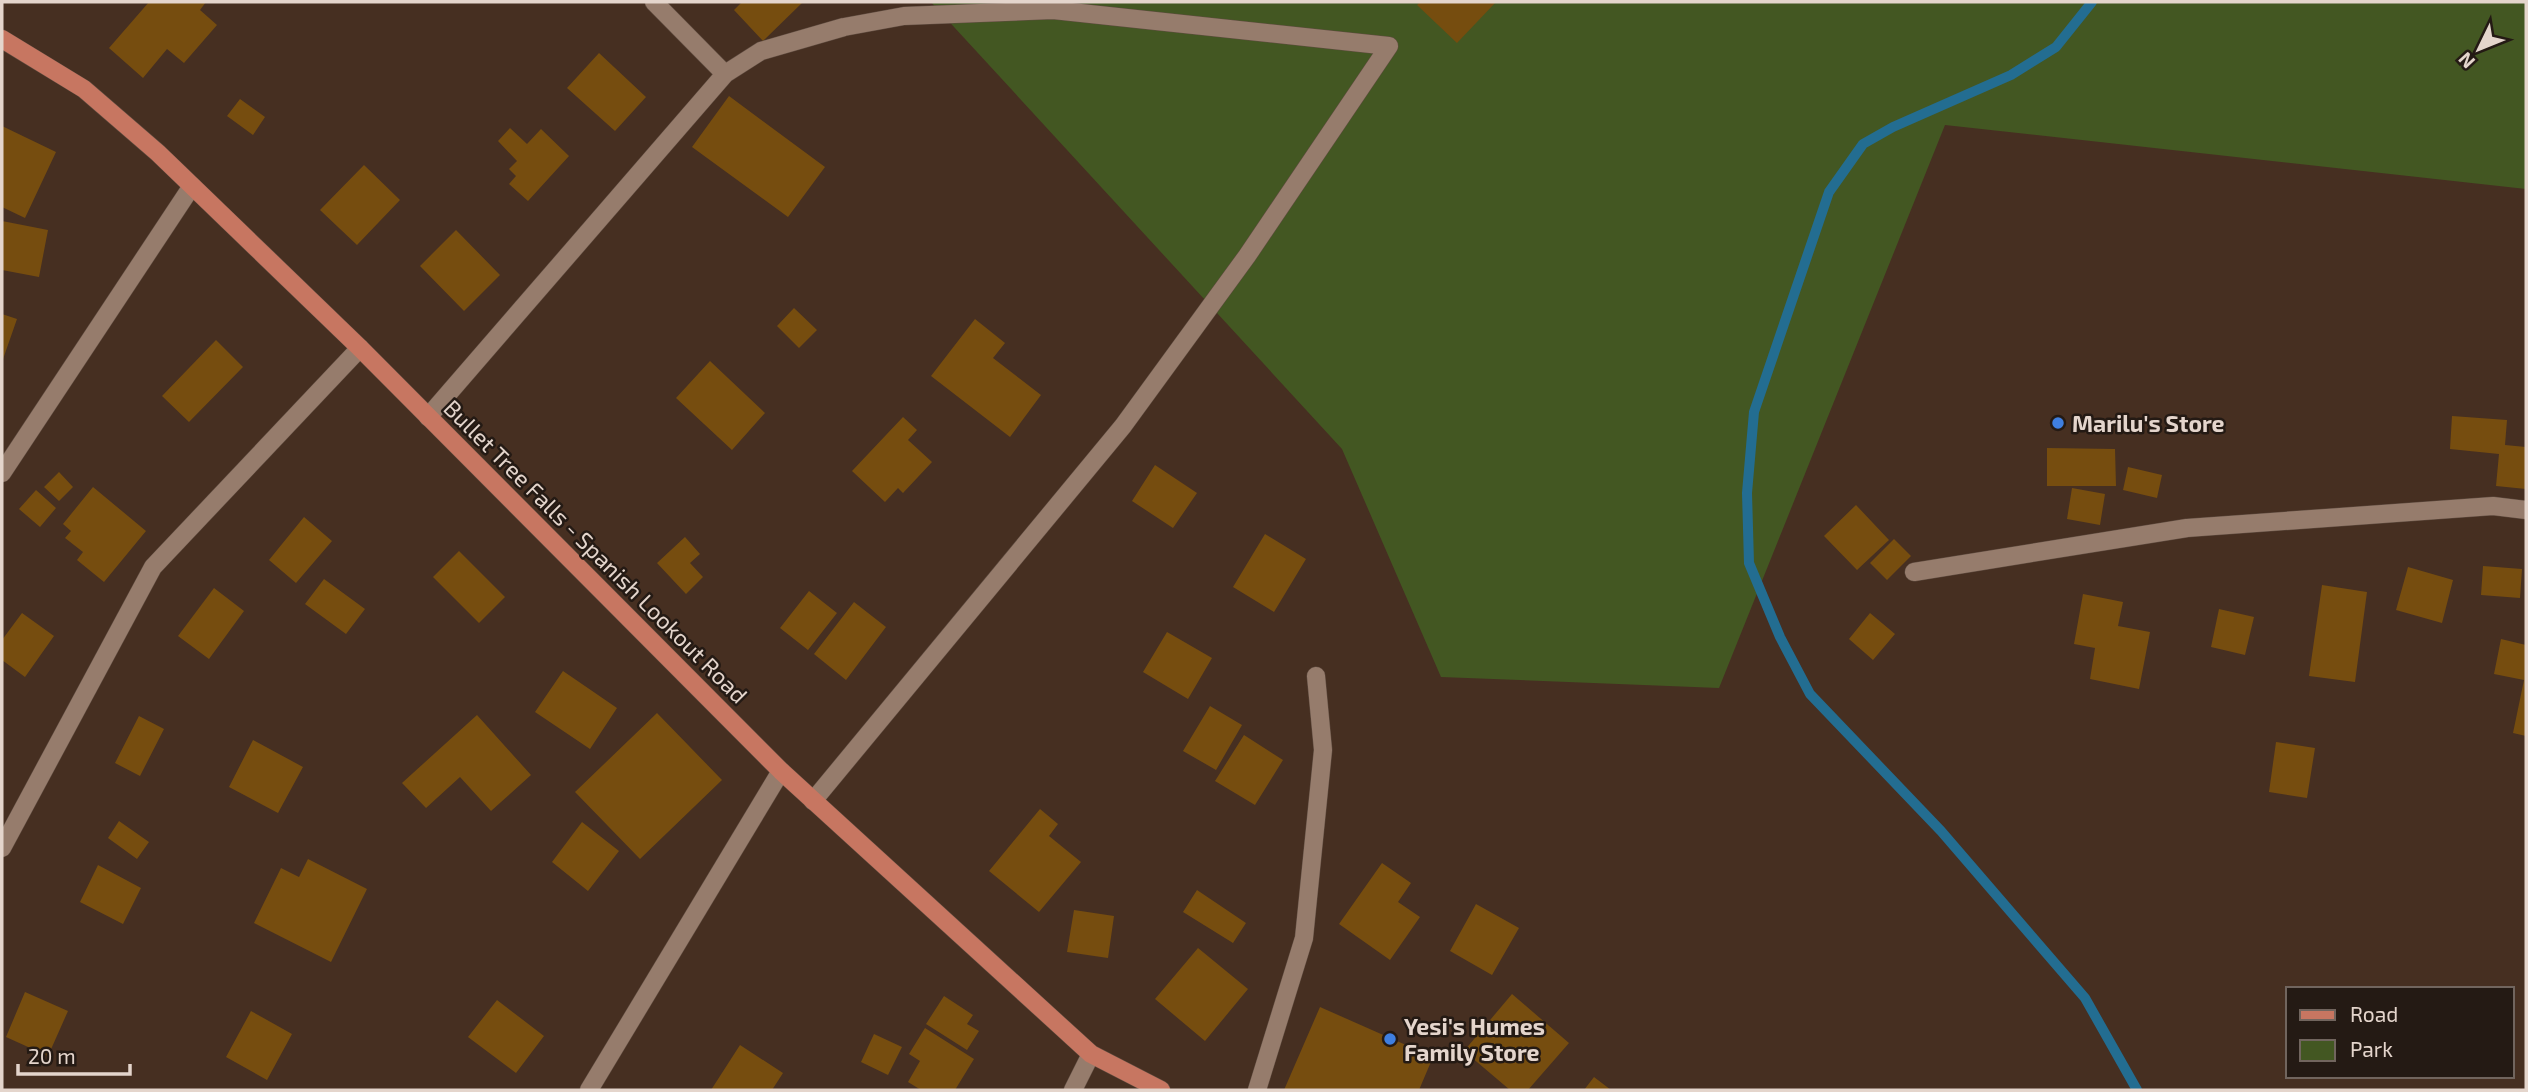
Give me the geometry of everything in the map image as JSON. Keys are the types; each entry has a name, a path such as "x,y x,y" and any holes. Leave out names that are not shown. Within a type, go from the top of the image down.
{"main road":[{"name":"Bullet Tree Falls - Spanish Lookout Road","path":"2,39 84,89 158,153 360,348 781,771 1091,1054 1161,1090"}],"street":[{"path":"654,2 725,74"},
{"path":"428,417 725,74 761,51 844,27 904,16 1040,10 1389,46 1247,256 1124,426 813,801"},
{"path":"2,473 192,186"},
{"path":"2,848 153,567 360,348"},
{"path":"1914,572 2187,528 2493,506 2526,510"},
{"path":"1257,1090 1304,938 1323,750 1316,676"},
{"path":"589,1090 781,771"},
{"path":"1073,1090 1091,1054"}],"green space":[{"path":"931,2 2526,2 2526,189 1945,125 1719,688 1441,677 1342,449"}],"building":[{"path":"149,2 206,2 200,10 217,25 184,63 167,49 143,78 109,48"},
{"path":"742,2 803,2 763,41 734,10"},
{"path":"1420,2 1496,2 1457,43 1417,5"},
{"path":"599,53 646,97 615,131 567,88"},
{"path":"729,96 825,167 788,217 692,147"},
{"path":"240,99 265,117 253,135 227,116"},
{"path":"2,126 56,152 25,218 2,207"},
{"path":"510,128 527,144 541,129 569,156 528,201 509,184 516,176 509,169 517,161 498,141"},
{"path":"364,165 400,200 357,245 320,210"},
{"path":"2,221 48,230 39,277 2,270"},
{"path":"456,230 500,275 464,311 420,266"},
{"path":"794,308 817,330 799,348 777,326"},
{"path":"2,314 17,319 2,362"},
{"path":"975,319 1005,343 993,358 1041,395 1010,437 931,376"},
{"path":"216,340 243,367 189,422 162,396"},
{"path":"710,361 765,413 732,450 676,398"},
{"path":"2452,416 2507,420 2505,445 2526,447 2526,489 2496,486 2499,454 2450,449"},
{"path":"903,417 917,430 908,440 932,462 903,493 898,488 885,502 852,471"},
{"path":"2047,448 2115,449 2116,486 2047,486"},
{"path":"1155,465 1197,493 1173,528 1132,501"},
{"path":"2128,467 2162,475 2157,498 2123,490"},
{"path":"59,472 73,487 59,501 44,487"},
{"path":"93,487 146,531 104,582 77,560 83,552 65,538 71,531 63,524"},
{"path":"2072,488 2105,494 2100,525 2067,519"},
{"path":"36,490 56,508 40,527 19,509"},
{"path":"1856,505 1889,540 1857,570 1824,536"},
{"path":"304,517 332,541 296,583 269,560"},
{"path":"1265,534 1306,559 1274,612 1233,587"},
{"path":"685,537 700,554 690,563 703,577 686,594 657,563"},
{"path":"1894,539 1911,556 1887,580 1870,563"},
{"path":"459,551 505,597 479,623 433,577"},
{"path":"2483,566 2522,569 2520,598 2481,595"},
{"path":"2408,567 2453,580 2442,623 2396,610"},
{"path":"324,579 365,609 346,634 305,604"},
{"path":"2322,585 2367,592 2355,682 2309,676"},
{"path":"214,588 244,611 209,659 178,636"},
{"path":"809,591 837,613 808,650 780,628"},
{"path":"2083,594 2123,602 2118,626 2150,632 2139,689 2090,679 2095,648 2074,644"},
{"path":"854,602 886,627 846,680 814,654"},
{"path":"2219,609 2254,617 2245,655 2211,647"},
{"path":"22,613 54,636 25,677 2,660 2,640"},
{"path":"1870,613 1895,634 1873,660 1849,639"},
{"path":"1167,632 1212,658 1188,699 1143,672"},
{"path":"2501,639 2526,645 2526,736 2513,733 2524,680 2494,674"},
{"path":"563,671 617,708 590,749 535,712"},
{"path":"1210,706 1242,725 1216,770 1183,751"},
{"path":"657,713 722,780 640,859 575,792"},
{"path":"477,715 531,775 491,811 460,777 426,808 402,783"},
{"path":"139,716 164,729 140,776 115,763"},
{"path":"1244,735 1283,760 1255,805 1215,781"},
{"path":"253,740 303,767 278,813 229,787"},
{"path":"2276,742 2315,748 2307,798 2269,792"},
{"path":"1040,809 1058,824 1049,836 1081,862 1039,912 989,871"},
{"path":"119,821 149,842 137,859 108,838"},
{"path":"582,822 619,851 588,891 552,862"},
{"path":"308,859 367,889 331,962 254,923 281,868 299,877"},
{"path":"1382,863 1411,883 1398,902 1420,917 1390,960 1339,924"},
{"path":"98,865 141,888 123,924 80,902"},
{"path":"1197,890 1246,923 1233,943 1183,912"},
{"path":"1476,904 1519,928 1492,975 1450,951"},
{"path":"1074,910 1114,916 1108,958 1067,952"},
{"path":"1198,948 1248,989 1205,1041 1155,999"},
{"path":"25,992 68,1011 48,1056 6,1037"},
{"path":"1512,994 1569,1043 1528,1090 1510,1090 1464,1051"},
{"path":"944,996 973,1015 967,1024 979,1031 967,1050 926,1024"},
{"path":"497,1000 544,1036 516,1073 468,1037"},
{"path":"1320,1007 1433,1057 1419,1090 1284,1090"},
{"path":"251,1011 292,1034 267,1080 226,1057"},
{"path":"925,1028 974,1059 955,1090 921,1090 908,1082 920,1061 909,1054"},
{"path":"874,1034 902,1047 888,1075 861,1062"},
{"path":"740,1045 783,1073 772,1090 711,1090"},
{"path":"1594,1077 1611,1090 1584,1090"}],"waterway":[{"path":"2092,2 2056,47 2011,75 1893,127 1863,144 1829,192 1754,412 1747,493 1749,563 1780,637 1810,694 1941,831 2085,998 2137,1090"}],"place":[{"name":"Marilu's Store","path":"2058,423"},
{"name":"Yesi's Humes Family Store","path":"1390,1039"}]}
